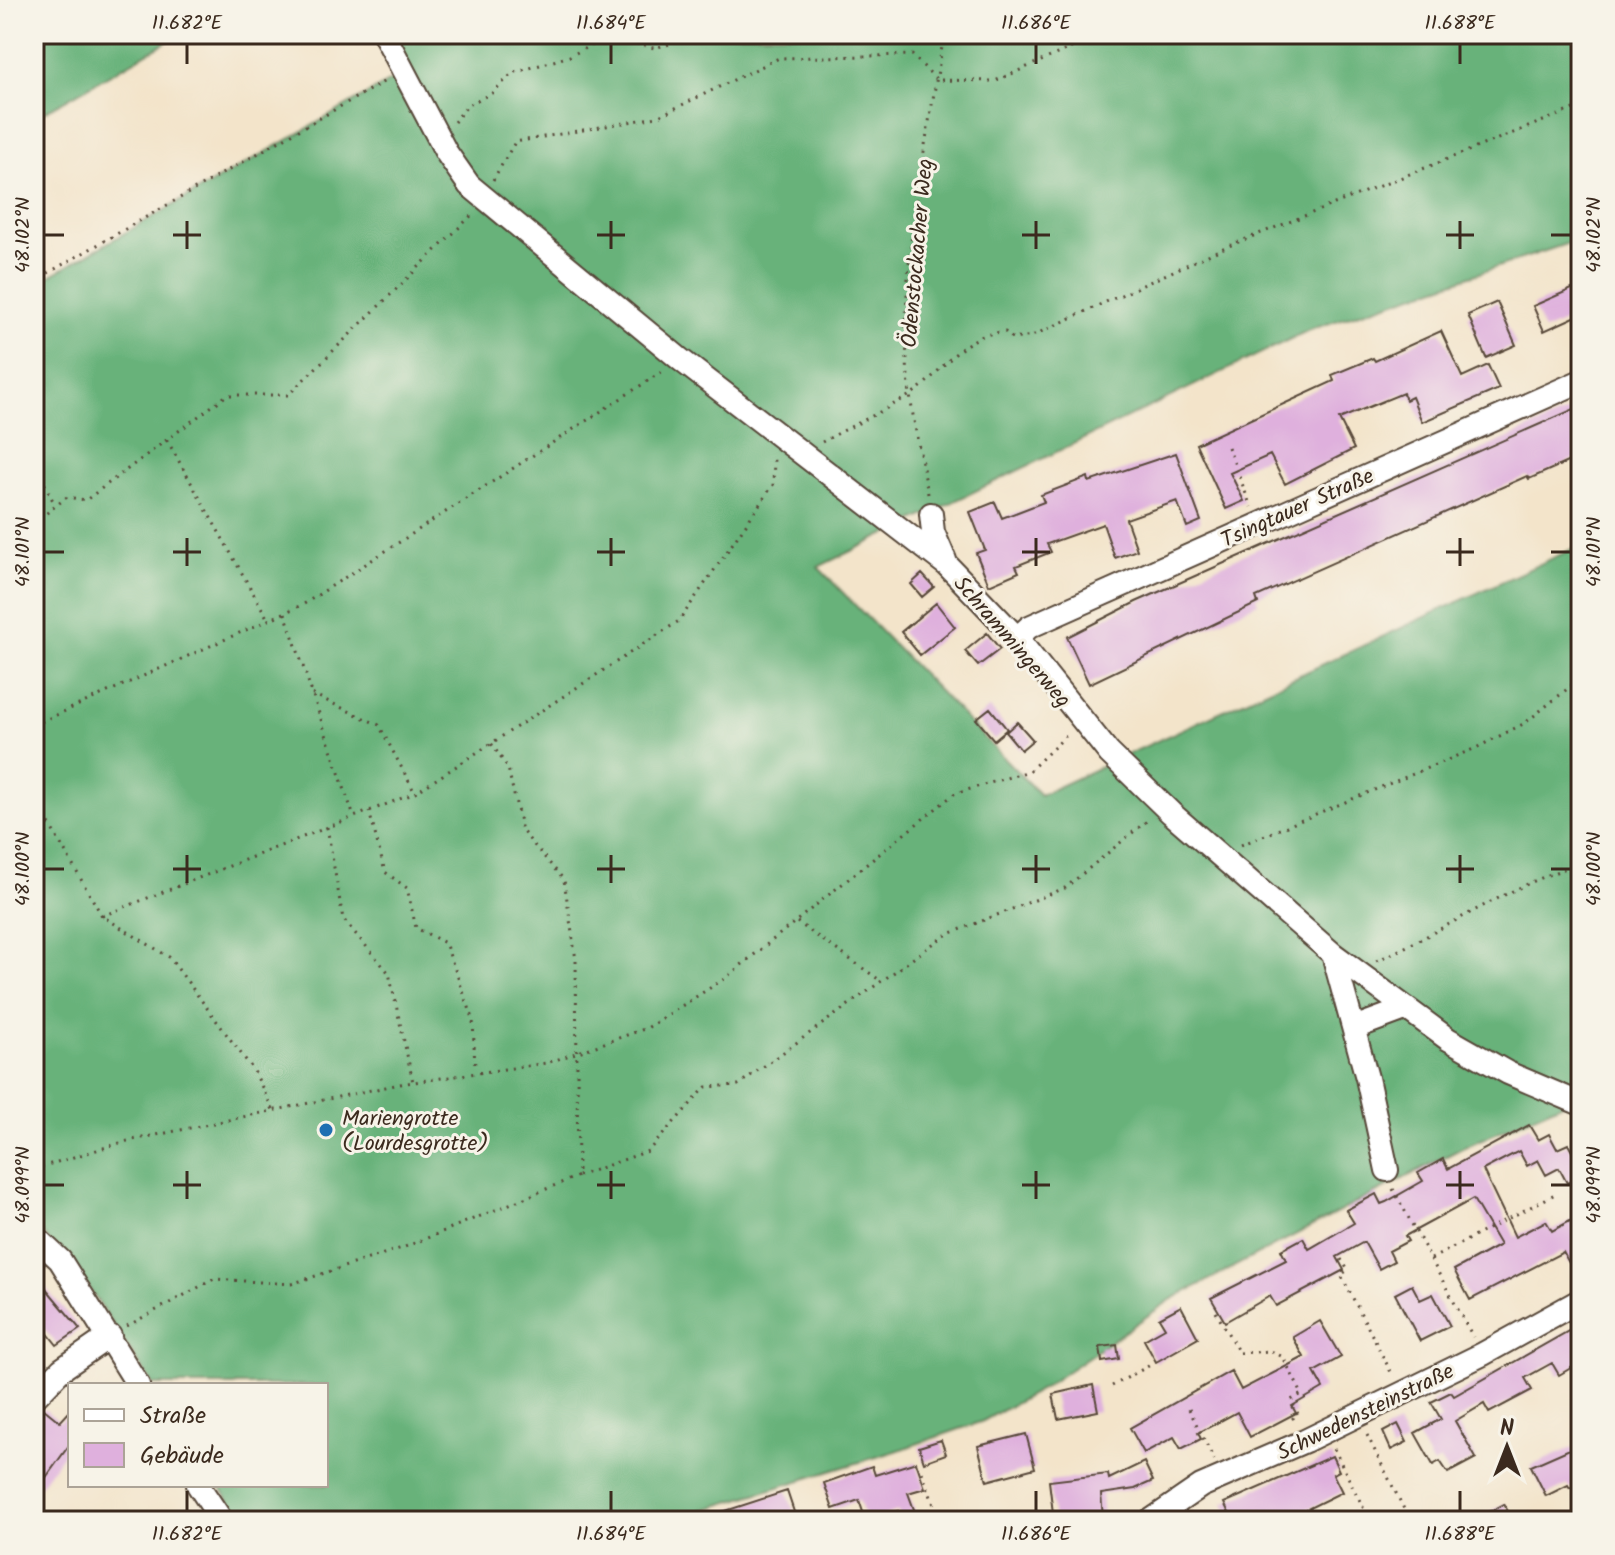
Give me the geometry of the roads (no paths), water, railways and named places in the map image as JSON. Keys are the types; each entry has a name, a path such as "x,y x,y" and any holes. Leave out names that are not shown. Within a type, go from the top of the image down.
{"street":[{"name":"Schrammingerweg","path":"384,34 442,143 469,185 681,360 795,449 926,528 947,565 1017,638 1080,719 1164,807 1333,954 1405,1009 1508,1073 1581,1104"},
{"name":"Tsingtauer Straße","path":"1017,638 1029,627 1581,381"},
{"path":"1333,954 1354,1028 1387,1170"},
{"path":"1354,1028 1405,1009"},
{"path":"34,1236 60,1260 137,1383"},
{"name":"Schwedensteinstraße","path":"1150,1521 1201,1486 1305,1441 1483,1354 1581,1300"},
{"path":"34,1398 62,1369 110,1336"},
{"path":"199,1487 222,1521"}],"place":[{"name":"Mariengrotte (Lourdesgrotte)","path":"326,1130"}]}
